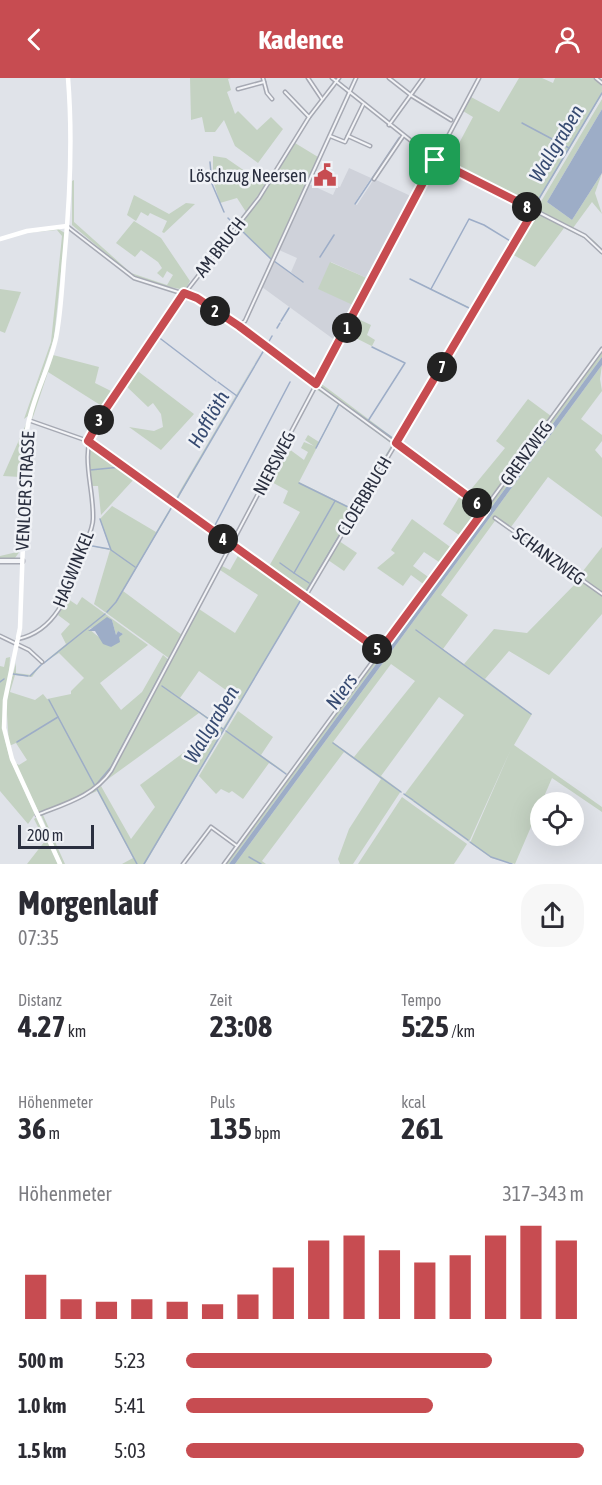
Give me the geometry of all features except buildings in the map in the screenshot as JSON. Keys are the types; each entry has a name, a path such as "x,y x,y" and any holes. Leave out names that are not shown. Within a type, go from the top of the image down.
{"main road":[{"name":"VENLOER STRASSE","path":"60,864 12,759 4,728 5,699 18,641 29,420 56,338 67,226 70,109 68,78"},
{"path":"0,239 16,233 67,226"}],"street":[{"path":"308,78 322,99"},
{"path":"332,78 363,105 435,160 585,236 602,252"},
{"name":"AM BRUCH","path":"67,226 134,278 184,293 259,198 309,117 339,78"},
{"path":"239,326 245,321 356,78"},
{"path":"389,78 412,96 451,120"},
{"path":"389,125 423,78"},
{"name":"NIERSWEG","path":"37,815 87,794 109,773 479,78"},
{"path":"596,78 602,83"},
{"path":"238,89 264,80 272,99"},
{"path":"285,92 309,117"},
{"path":"329,136 345,142 363,105"},
{"path":"348,136 370,146"},
{"path":"374,179 403,136"},
{"name":"CLOERBRUCH","path":"304,597 534,210"},
{"path":"184,293 197,298 239,326 485,509"},
{"name":"HAGWINKEL","path":"18,641 42,627 60,609 93,518 87,458 88,441 105,410 184,293"},
{"name":"GRENZWEG","path":"224,864 602,349"},
{"path":"29,420 88,441 380,651"},
{"name":"SCHANZWEG","path":"495,518 602,594"},
{"path":"0,561 22,561"},
{"path":"0,636 18,641 42,662"},
{"path":"183,864 211,827 237,846"}],"shaded area":[{"path":"349,168 371,178 354,204 357,205 374,179 413,197 369,279 331,262 319,289 355,305 336,341 262,287 274,261 303,282 291,272 297,258 279,250 309,184 333,195 337,186 340,187"}],"green space":[{"path":"190,78 231,78 228,79 231,90 227,92 235,114 238,111 257,130 271,117 283,129 258,163 235,146 224,120 215,132 205,132 202,117 191,120"},
{"path":"519,78 542,78 553,83 555,78 593,78 602,86 602,94 534,208 448,164 473,117 463,111 471,97 499,112"},
{"path":"602,99 602,109 547,202 572,220 602,173 595,193 602,214 592,202 573,228 594,240 602,251 587,237 536,210"},
{"path":"295,143 318,157 271,259 237,227 258,203 277,173 276,178 282,181 285,176 277,172"},
{"path":"213,156 226,158 265,185 246,212 237,198 220,203 213,180"},
{"path":"432,160 434,161 315,381 355,306 318,289 330,262 369,279"},
{"path":"436,162 533,211 418,400 472,310 409,278 473,309 530,212"},
{"path":"74,180 74,222 131,273 167,285 173,275 167,271 163,278 157,273 162,268 158,262 141,250 135,257 116,243 134,221 161,238 190,281 185,290 165,286 130,274 72,225 72,181"},
{"path":"134,195 169,214 186,203 195,204 164,233 162,232 167,221 150,213 148,216 141,212 136,221 127,215"},
{"path":"535,211 582,234 597,247 602,255 586,239 564,228 535,267 510,253"},
{"path":"58,229 65,233 54,338 28,416 24,419 51,342 62,236 57,230 25,233"},
{"path":"0,289 21,292 5,333 0,331"},
{"path":"354,317 371,325 367,335 375,340 372,346 405,363 346,333"},
{"path":"263,349 176,502 232,542 90,442 106,411 91,442 174,501"},
{"path":"602,352 602,357 229,864 226,864"},
{"path":"53,355 99,367 95,383 115,393 105,408 48,372 32,420 34,405"},
{"path":"602,365 600,379 602,391 581,419 602,435 602,441 595,450 602,458 602,517 548,477 511,527 497,518 441,595 468,615 443,649 464,664 494,629 527,633 580,579 602,596 602,614 549,675 509,651 485,679 532,714 514,745 581,792 573,792 552,778 546,792 530,792 530,829 515,864 491,858 470,843 511,749 469,842 404,795 464,715 439,697 381,776 401,791 353,864 340,864 338,859 349,829 381,779 344,752 262,861 266,864 235,864","holes":["391,664 415,681 354,757 333,742"]},
{"path":"135,369 194,414 161,450 129,427 154,431 163,427 161,414 153,403 148,407 125,385"},
{"path":"319,382 395,439 318,385"},
{"path":"317,386 394,444 304,595 252,558 268,568 300,512 283,503 288,491 268,480 285,446 304,460 308,452 301,448 304,442 314,446 305,440 308,435 319,442 338,404 316,389","holes":["339,405 392,444 354,509 299,482"]},
{"path":"528,399 551,416 484,507 397,443 468,493 505,448 496,441"},
{"path":"27,422 20,551 15,558 0,559 0,556 17,552 20,477 3,476"},
{"path":"90,445 230,545 173,506 123,591 182,635 170,659 94,604 110,550 86,545 110,549 100,519 112,506 156,532 172,505 135,478 101,515 98,486 91,486 88,456"},
{"path":"396,445 481,507 462,537 443,524 461,494"},
{"path":"412,519 453,549 442,564 424,552 413,566 431,579 426,586 411,575 403,586 377,568 395,553 391,550"},
{"path":"339,541 357,553 344,571 328,560"},
{"path":"602,547 602,593 579,576"},
{"path":"239,554 302,598 145,864 122,864 133,858 97,791 43,815 65,864 62,864 41,815 101,786 131,839 155,807 140,785 218,727 199,713 104,782 115,768 199,609 235,633 258,595 220,570 222,566 230,570","holes":["199,671 240,700 223,728 180,698"]},
{"path":"82,597 148,645 100,683 121,710 142,692 163,655 169,660 105,778 77,798 39,813 15,763 19,765 27,760 16,743 9,746 6,699 16,663 16,673 31,675 42,663 32,677 15,675 10,692 35,700 43,694 47,699 71,694 71,691 84,678 59,653 43,663 66,644 61,634 70,624 58,615 68,599 77,605","holes":["112,620 116,635 118,631 123,634 118,636 111,647 89,629"]},
{"path":"10,657 5,739 10,759 35,814 28,824 0,791 0,666 4,667 6,658"},
{"path":"238,711 273,737 261,755 288,774 269,763 243,799 232,791 229,793 221,789 216,794 199,776"},
{"path":"584,794 602,807 602,812 584,800"},
{"path":"402,797 467,844 454,864 358,864"},
{"path":"37,817 58,864 27,864 45,841 34,819"}],"water":[{"path":"602,109 602,173 572,220 547,202"},
{"path":"602,357 602,365 235,864 229,864"},
{"path":"107,617 112,620 116,635 118,631 123,634 119,637 120,642 111,647 103,644 95,631 88,631"}],"waterway":[{"name":"Wallgraben","path":"534,207 602,93"},
{"path":"522,123 569,148"},
{"name":"Hofflöth","path":"355,204 399,138"},
{"path":"210,162 212,184 224,212"},
{"path":"488,189 530,211"},
{"name":"Wallgraben","path":"395,441 532,211"},
{"path":"228,218 233,223"},
{"path":"431,289 469,219 512,242"},
{"path":"238,227 271,259"},
{"name":"Hofflöth","path":"320,257 334,235"},
{"path":"274,261 303,282"},
{"path":"410,279 473,310"},
{"name":"Hofflöth","path":"281,321 289,308"},
{"name":"Hofflöth","path":"277,328 280,323"},
{"path":"157,336 216,381"},
{"name":"Hofflöth","path":"267,345 272,336"},
{"path":"368,421 405,363 372,347"},
{"path":"264,350 175,502 213,529 290,382"},
{"path":"218,382 237,396"},
{"path":"316,448 339,404 379,433"},
{"path":"353,410 394,439"},
{"path":"398,443 484,506"},
{"name":"Wallgraben","path":"304,595 393,445"},
{"path":"90,470 121,467 135,477"},
{"name":"Hofflöth","path":"107,612 116,602 173,505 138,479"},
{"path":"299,483 354,510"},
{"path":"309,583 294,573 335,501"},
{"path":"100,519 111,550 135,567"},
{"path":"87,545 109,549"},
{"path":"253,558 304,594"},
{"path":"280,563 294,573"},
{"path":"307,596 351,628"},
{"name":"Wallgraben","path":"144,864 302,598"},
{"name":"Hofflöth","path":"44,663 105,614"},
{"path":"416,630 531,714"},
{"path":"49,700 95,786 111,767 168,660"},
{"name":"Hofflöth","path":"30,676 42,664"},
{"name":"Hofflöth","path":"13,674 28,676"},
{"name":"Hofflöth","path":"0,682 4,679"},
{"path":"162,686 223,729"},
{"path":"17,742 58,717"},
{"path":"226,731 286,774"},
{"path":"333,743 401,792"},
{"path":"97,789 137,864"},
{"path":"404,794 413,800"},
{"path":"414,801 468,840"},
{"path":"470,842 491,857 512,864"},
{"path":"249,857 261,864"}],"place":[{"name":"Löschzug Neersen","path":"325,175"}],"route":[{"path":"435,160 534,210 396,443 485,509 380,651 88,441 105,410 184,293 191,294 234,325 239,326 316,384 435,160"}],"water label":[{"name":"Niers","path":"341,691"}]}
